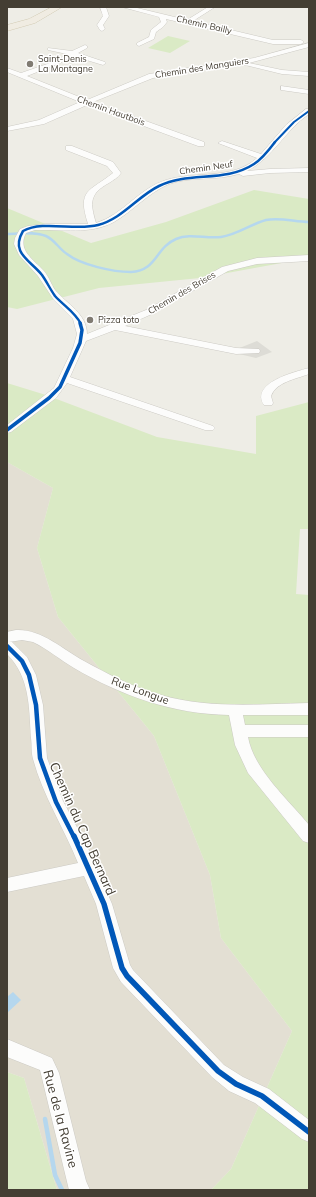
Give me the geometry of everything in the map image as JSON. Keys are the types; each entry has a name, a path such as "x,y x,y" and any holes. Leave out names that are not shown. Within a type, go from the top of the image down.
{"main road":[{"path":"7,28 25,23 50,9 58,7"}],"street":[{"path":"102,29 100,25 106,16 103,7"},
{"name":"Chemin Bailly","path":"125,7 258,38 284,43 306,42"},
{"path":"189,21 212,7"},
{"path":"139,44 152,38 153,31 164,22 162,15"},
{"name":"Chemin des Manguiers","path":"297,49 306,42"},
{"path":"20,76 58,62 86,47"},
{"path":"50,49 103,63"},
{"name":"Chemin des Manguiers","path":"7,129 41,122 86,102 152,76 236,63 297,49 309,50"},
{"path":"236,63 273,70 309,74"},
{"name":"Chemin Hautbois","path":"7,70 86,102 201,144"},
{"path":"284,88 309,92"},
{"name":"Chemin Neuf","path":"81,339 81,324 77,316 53,294 42,275 22,254 18,247 18,240 24,230 34,226 79,228 93,227 114,219 158,187 168,182 228,174 246,169 254,165 263,157 296,120 309,111"},
{"path":"222,143 263,157"},
{"path":"69,148 110,164 116,173 89,194 87,206 93,227"},
{"path":"228,174 309,170"},
{"name":"Chemin des Brises","path":"81,339 93,336 149,312 225,269 256,261 309,258"},
{"path":"114,327 236,351 255,351"},
{"path":"7,430 55,393 64,378 81,339"},
{"path":"268,403 265,398 271,387 309,371"},
{"path":"64,378 209,428"},
{"name":"Rue Longue","path":"7,636 18,634 40,640 79,664 109,680 158,700 195,707 235,710 309,709"},
{"name":"Chemin du Cap Bernard","path":"7,646 22,661 29,675 36,705 40,758 56,802 80,848 104,904 122,968 127,976 218,1071 236,1084 262,1096 309,1132"},
{"path":"235,710 242,745 253,769 309,836"},
{"path":"240,731 309,731"},
{"path":"7,885 88,868"},
{"name":"Rue de la Ravine","path":"7,1048 46,1064 50,1073 77,1185 80,1190"}],"shaded area":[{"path":"257,341 272,352 256,358 235,353 237,349"},
{"path":"7,462 53,488 37,548 58,617 154,736 210,875 221,938 292,1031 231,1169 211,1190 57,1190 24,1078 7,1072"}],"green space":[{"path":"168,36 190,41 170,53 148,48"},
{"path":"254,190 309,199 309,258 200,278 99,288 17,309 7,307 7,208 91,243 166,222"},
{"path":"7,383 46,395 157,437 256,454 256,416 309,402 309,529 300,529 296,594 309,595 309,1190 211,1190 231,1169 292,1031 221,938 210,875 154,736 58,617 37,548 53,488 7,462"},
{"path":"7,1072 24,1078 57,1190 7,1190"}],"water":[{"path":"13,992 21,1000 7,1013 7,997"}],"waterway":[{"path":"7,234 41,234 49,238 73,258 89,265 115,271 131,272 140,271 146,268 169,243 181,237 227,236 271,219 309,222"},
{"path":"45,1119 55,1175 62,1190"}],"cycle path":[{"path":"7,430 49,398 60,387 78,348 82,334 81,324 75,314 57,298 42,275 20,250 18,244 19,238 23,231 28,228 35,227 92,227 100,225 118,216 150,191 168,182 179,179 223,175 243,170 258,161 298,118 309,111"},
{"path":"7,646 22,661 29,675 36,705 40,758 56,802 80,848 104,904 122,968 127,976 218,1071 236,1084 262,1096 309,1132"}],"place":[{"name":"Saint-Denis La Montagne","path":"30,64"},
{"name":"Pizza toto","path":"90,320"}]}
